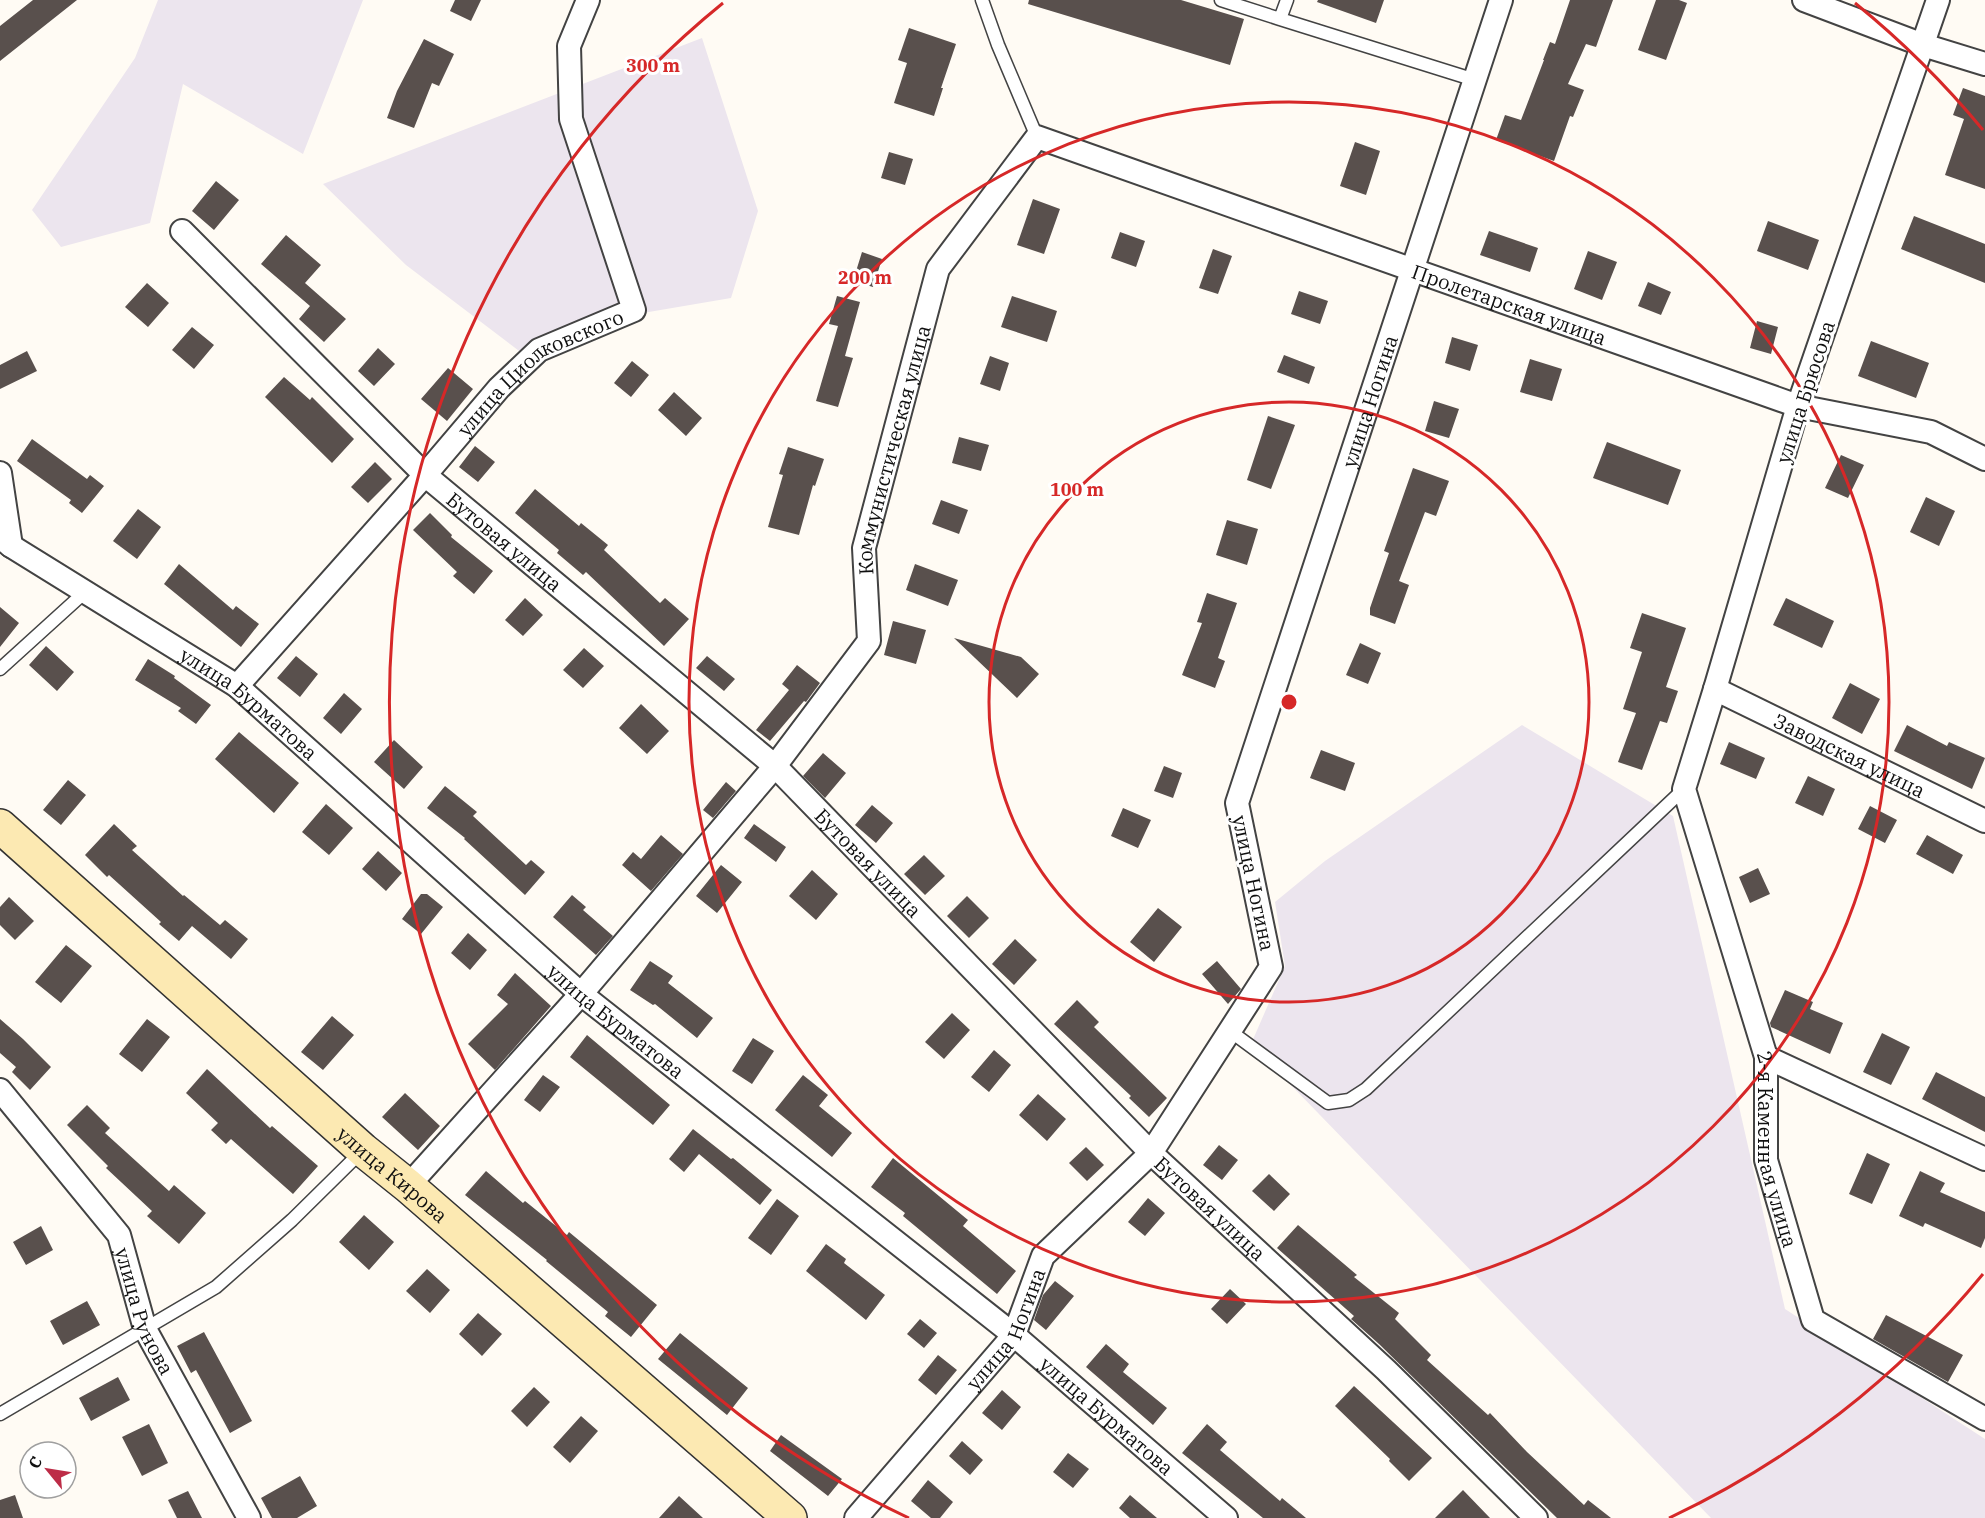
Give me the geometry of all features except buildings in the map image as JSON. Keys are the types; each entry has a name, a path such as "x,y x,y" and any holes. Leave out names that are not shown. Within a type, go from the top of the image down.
{"main road":[{"name":"улица Кирова","path":"0,826 363,1150 408,1186 790,1518"}],"street":[{"name":"улица Циолковского","path":"237,687 499,388 539,350 634,310 571,119 569,46 588,0"},
{"name":"улица Ногина","path":"856,1518 1014,1335 1043,1256 1151,1153 1271,967 1237,803 1500,0"},
{"path":"1804,0 1923,45 1985,64"},
{"name":"улица Брюсова","path":"1684,789 1798,406 1938,0"},
{"name":"Пролетарская улица","path":"1036,137 1798,406 1931,432 1985,459"},
{"name":"Коммунистическая улица","path":"408,1186 580,994 775,766 869,641 864,548 938,268 1036,137"},
{"name":"Бутовая улица","path":"182,231 425,475 775,766 1151,1153 1386,1371 1536,1518"},
{"path":"0,473 6,542"},
{"name":"улица Бурматова","path":"6,542 237,687 580,994 1014,1335 1226,1518"},
{"name":"Заводская улица","path":"1715,689 1985,820"},
{"name":"2-я Каменная улица","path":"1684,789 1766,1057 1766,1160 1813,1320 1985,1419"},
{"path":"1766,1057 1985,1159"},
{"name":"улица Рунова","path":"0,1090 119,1235 145,1329 249,1518"}],"lane":[{"path":"982,0 1036,137"},
{"path":"1221,0 1474,80"},
{"path":"1280,19 1287,0"},
{"path":"0,669 85,592"},
{"path":"1230,1031 1328,1103 1349,1100 1366,1089 1684,789"},
{"path":"0,1414 216,1287 292,1220 363,1150"}],"shaded area":[{"path":"158,0 363,0 303,154 183,84 150,223 61,247 32,210 135,58"},
{"path":"702,38 758,211 731,298 637,314 527,357 406,265 323,184"},
{"path":"1522,725 1673,816 1785,1309 1985,1439 1985,1518 1711,1518 1251,1044 1285,966 1275,902 1325,861"}]}
